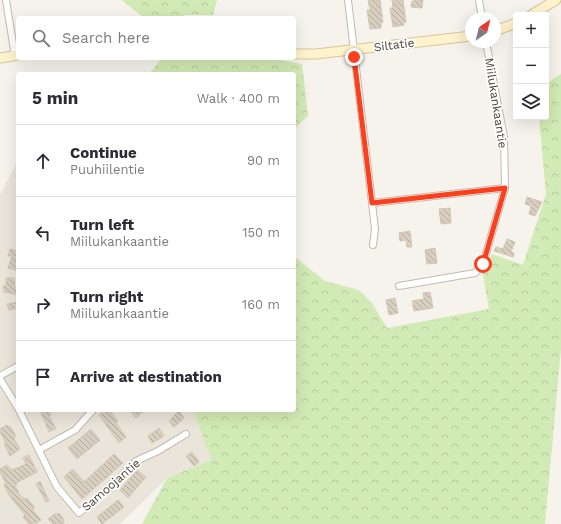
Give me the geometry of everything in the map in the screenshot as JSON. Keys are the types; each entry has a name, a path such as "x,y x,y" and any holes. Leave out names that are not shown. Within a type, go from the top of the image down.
{"street":[{"path":"0,58 16,56 6,0"},
{"path":"348,0 375,229 373,245"},
{"path":"480,0 481,12"},
{"path":"536,12 553,2"},
{"path":"501,29 513,24"},
{"name":"Siltatie","path":"296,54 316,54 465,37"},
{"name":"Miilukankaantie","path":"399,286 475,273 483,264 505,188 504,137 487,48"},
{"path":"372,203 505,188"},
{"path":"0,376 16,367"},
{"name":"Samoojantie","path":"0,379 16,406"},
{"name":"Samoojantie","path":"20,412 57,487 70,504 80,513 110,488 136,461 158,451 186,434"},
{"path":"39,450 75,430 91,412"}],"shaded area":[{"path":"16,163 16,412 194,412 211,460 167,478 120,524 0,524 0,195"}],"green space":[{"path":"122,0 217,0 213,15 142,16"},
{"path":"160,60 281,60 302,64 308,116 296,127 296,72 151,72"},
{"path":"561,74 561,349 545,524 142,524 167,478 211,460 194,412 296,412 296,258 325,281 359,290 372,303 387,328 489,309 482,269 492,254 523,265 546,194 539,120 549,120 549,82"}],"building":[{"path":"368,0 380,0 383,22 381,23 381,28 370,29 367,10 370,10"},
{"path":"392,0 403,0 406,22 404,22 404,25 393,27 390,8 393,8"},
{"path":"423,0 422,8 411,7 412,1"},
{"path":"527,197 542,202 535,216 529,214 531,206 525,204"},
{"path":"450,208 451,223 441,224 439,209"},
{"path":"410,231 412,247 407,247 406,240 400,241 399,233"},
{"path":"507,239 515,242 511,252 514,253 513,257 494,251 496,247 503,249"},
{"path":"435,248 437,263 427,264 425,250"},
{"path":"10,249 16,250 16,270 8,268 12,256 8,256"},
{"path":"6,278 14,278 16,295 4,292 3,286 6,286"},
{"path":"430,292 433,308 414,311 412,301 424,299 423,293"},
{"path":"395,298 398,313 389,315 386,300"},
{"path":"16,302 16,308 9,310 7,304"},
{"path":"41,412 49,412 51,415 49,416 56,429 49,432"},
{"path":"103,412 111,412 118,421 116,423 126,437 119,443 99,415"},
{"path":"132,412 143,412 136,418"},
{"path":"178,412 180,412 184,418 174,427 169,421"},
{"path":"7,425 8,427 10,426 16,436 14,439 20,449 10,456 4,444 6,443 0,432 0,429"},
{"path":"159,428 164,436 152,443 148,436"},
{"path":"91,429 100,440 77,459 68,448"},
{"path":"192,452 199,462 194,466 186,456"},
{"path":"114,454 123,463 82,499 64,477 73,469 84,482"},
{"path":"29,455 37,472 16,483 17,485 15,486 22,498 27,498 34,507 33,510 41,520 35,524 29,524 23,517 25,515 9,495 4,485 6,483 0,472 0,469 7,465 12,470 26,464 23,458"},
{"path":"137,470 146,477 128,498 120,490"},
{"path":"40,481 49,501 46,502 36,484"},
{"path":"118,500 124,507 102,524 97,517"},
{"path":"56,513 57,515 59,513 64,520 64,524 53,524 48,519"}],"route":[{"path":"354,57 372,203 505,188 504,196 483,264"}]}
